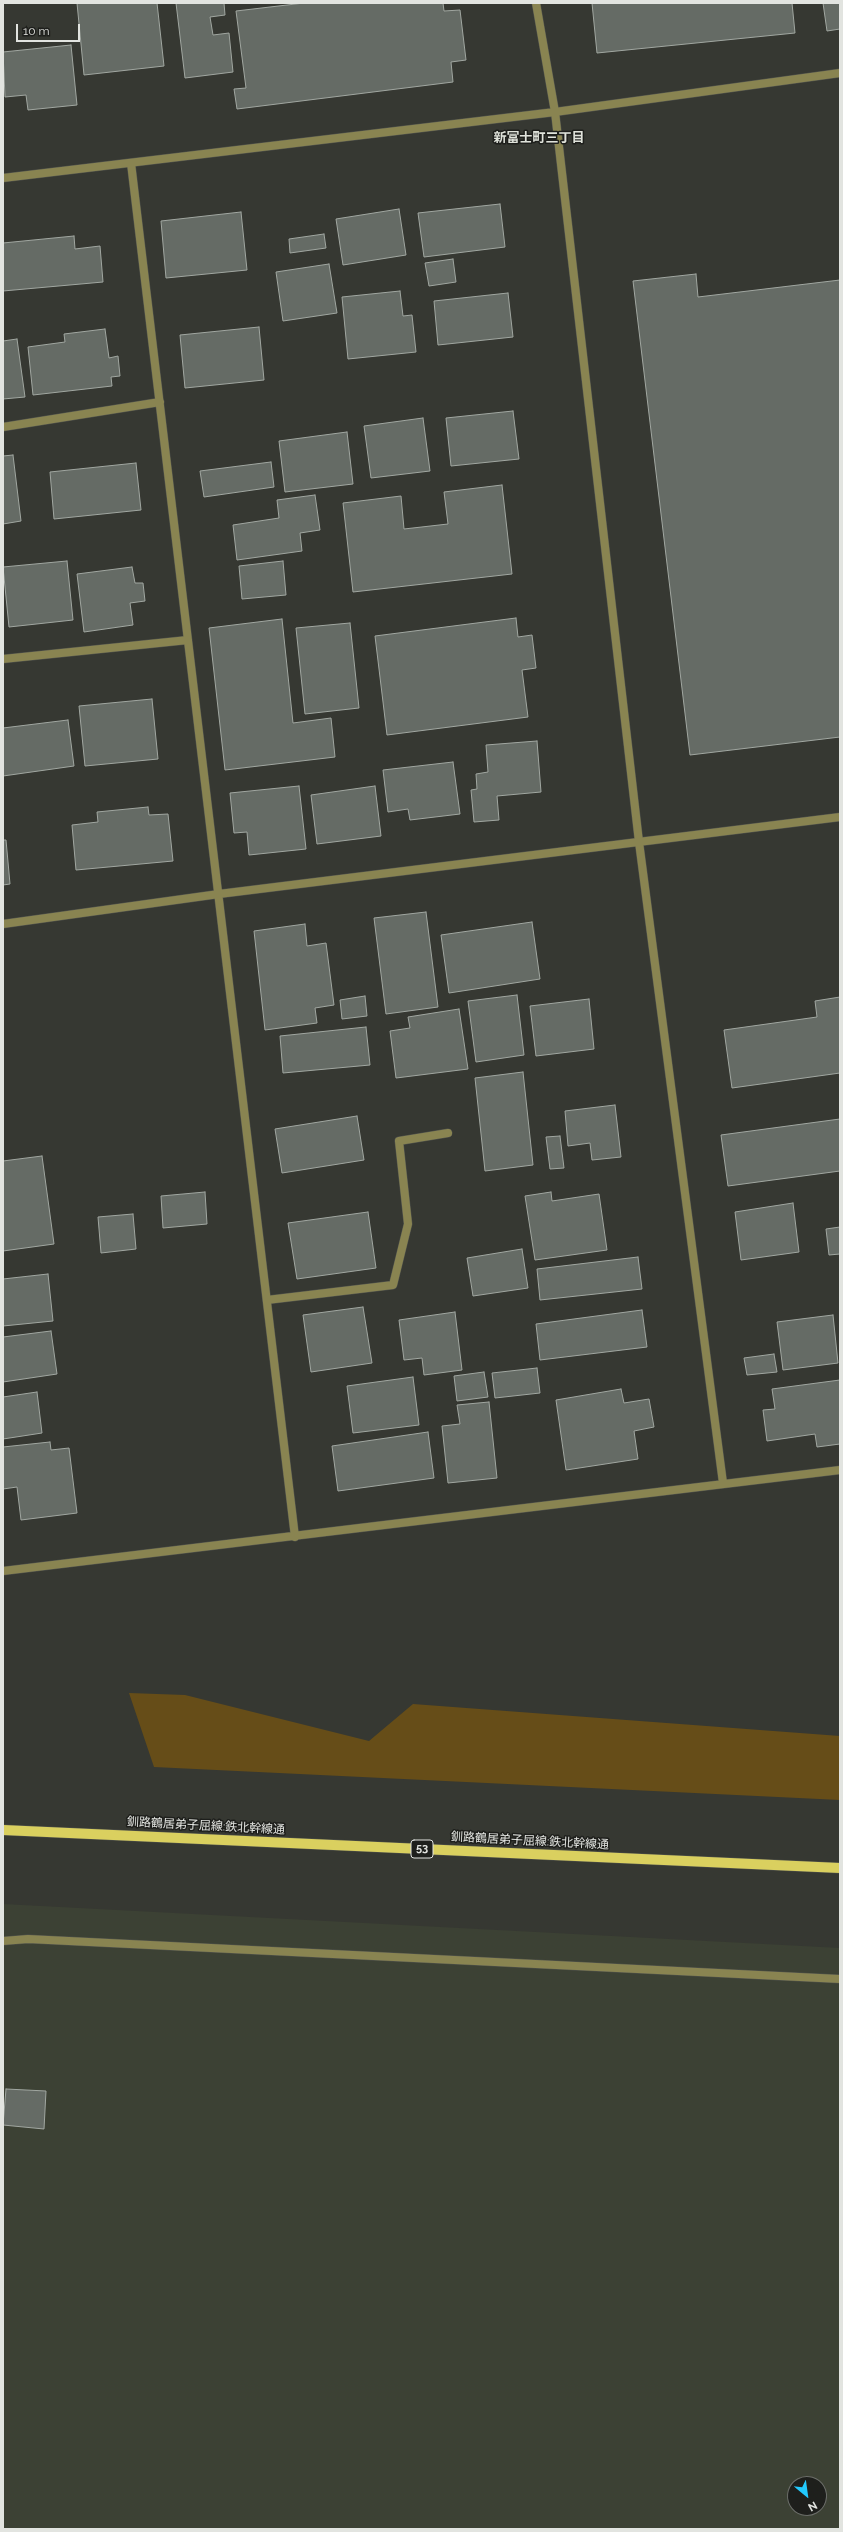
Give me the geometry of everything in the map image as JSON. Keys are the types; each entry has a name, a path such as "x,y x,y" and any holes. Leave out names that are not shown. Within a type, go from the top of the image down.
{"main road":[{"name":"釧路鶴居弟子屈線:鉄北幹線通","path":"3,1830 840,1868"}],"street":[{"path":"536,3 554,112 639,842 723,1483"},
{"path":"3,178 554,112 840,73"},
{"path":"131,163 295,1537"},
{"path":"3,426 160,402"},
{"path":"3,659 188,640"},
{"path":"3,924 219,894 840,817"},
{"path":"267,1300 393,1285 408,1224 399,1141 448,1133"},
{"path":"3,1571 295,1537 723,1483 840,1470"},
{"path":"3,1941 28,1939 840,1979"}],"shaded area":[{"path":"129,1693 185,1695 369,1741 413,1704 840,1736 840,1800 154,1767"},
{"path":"3,1904 840,1948 840,2529 3,2529"}],"building":[{"path":"77,3 157,3 164,66 84,75"},
{"path":"176,3 224,3 225,15 210,17 213,35 229,33 233,72 185,78"},
{"path":"304,3 443,3 444,11 460,10 466,60 451,62 453,82 237,109 234,89 246,88 236,11"},
{"path":"592,3 792,3 795,33 597,53"},
{"path":"823,3 840,3 840,29 827,31"},
{"path":"71,45 77,105 28,110 26,95 5,97 3,52"},
{"path":"500,204 505,247 424,257 418,213"},
{"path":"399,209 406,255 343,265 336,219"},
{"path":"241,212 247,270 166,278 161,221"},
{"path":"324,234 326,248 290,253 289,239"},
{"path":"74,236 75,249 100,246 103,282 3,291 3,243"},
{"path":"453,259 456,282 429,286 425,263"},
{"path":"329,264 337,313 283,321 276,272"},
{"path":"696,274 698,297 840,280 840,737 690,755 633,281"},
{"path":"400,291 403,316 412,315 416,352 348,359 342,297"},
{"path":"508,293 513,337 438,345 434,301"},
{"path":"259,327 264,380 185,388 180,335"},
{"path":"105,329 109,358 118,356 120,376 111,377 112,386 33,395 28,347 65,342 64,334"},
{"path":"17,339 25,397 3,399 3,341"},
{"path":"513,411 519,459 451,466 446,418"},
{"path":"423,418 430,471 371,478 364,426"},
{"path":"347,432 353,484 285,492 279,441"},
{"path":"13,455 21,521 3,524 3,456"},
{"path":"271,462 274,487 204,497 200,471"},
{"path":"136,463 141,510 54,519 50,472"},
{"path":"502,485 512,574 353,592 343,503 401,496 404,529 448,524 444,492"},
{"path":"315,495 320,530 300,533 302,551 237,560 233,525 279,518 277,500"},
{"path":"67,561 73,620 9,627 3,567"},
{"path":"283,561 286,595 242,599 239,566"},
{"path":"132,567 135,583 143,583 145,601 130,603 133,625 84,632 77,574"},
{"path":"516,618 518,637 532,635 536,668 522,670 528,717 387,735 375,636"},
{"path":"282,619 293,723 331,718 335,757 225,770 209,628"},
{"path":"350,623 359,708 305,714 296,628"},
{"path":"152,699 158,759 85,766 79,706"},
{"path":"68,720 74,766 3,776 3,728"},
{"path":"537,741 541,792 497,796 499,820 474,822 471,790 477,789 476,774 488,772 486,745"},
{"path":"453,762 460,814 410,820 408,809 388,812 383,770"},
{"path":"299,786 306,849 249,855 247,832 234,833 230,793"},
{"path":"375,786 381,836 317,844 311,795"},
{"path":"148,807 149,815 168,814 173,861 76,870 72,825 98,822 97,812"},
{"path":"3,840 6,840 10,884 3,885"},
{"path":"426,912 438,1007 386,1014 374,918"},
{"path":"532,922 540,979 449,993 441,935"},
{"path":"305,924 307,946 326,943 334,1005 315,1008 317,1023 265,1030 254,931"},
{"path":"517,995 524,1055 476,1062 468,1001"},
{"path":"365,996 367,1016 342,1019 340,1000"},
{"path":"840,997 840,1073 732,1088 724,1030 817,1017 815,1001"},
{"path":"589,999 594,1049 536,1056 530,1006"},
{"path":"459,1009 468,1069 396,1078 390,1031 410,1028 408,1017"},
{"path":"366,1027 370,1065 283,1073 280,1036"},
{"path":"523,1072 533,1165 485,1171 475,1078"},
{"path":"615,1105 621,1157 592,1160 590,1143 568,1146 565,1111"},
{"path":"357,1116 364,1160 282,1173 275,1129"},
{"path":"840,1119 840,1171 728,1186 721,1135"},
{"path":"560,1136 564,1168 550,1169 546,1137"},
{"path":"42,1156 54,1244 3,1251 3,1161"},
{"path":"205,1192 207,1224 163,1228 161,1196"},
{"path":"551,1192 552,1201 599,1194 607,1250 535,1260 525,1196"},
{"path":"793,1203 799,1252 741,1260 735,1212"},
{"path":"368,1212 376,1268 297,1279 288,1223"},
{"path":"133,1214 136,1249 101,1253 98,1217"},
{"path":"840,1227 840,1254 829,1255 826,1229"},
{"path":"522,1249 528,1288 473,1296 467,1258"},
{"path":"638,1257 642,1289 540,1300 537,1269"},
{"path":"48,1274 53,1321 3,1326 3,1279"},
{"path":"363,1307 372,1363 311,1372 303,1315"},
{"path":"642,1310 647,1347 540,1360 536,1324"},
{"path":"455,1312 462,1370 424,1375 422,1358 404,1360 399,1320"},
{"path":"833,1315 838,1363 783,1370 777,1322"},
{"path":"51,1331 57,1374 3,1382 3,1337"},
{"path":"774,1354 777,1372 747,1375 744,1358"},
{"path":"537,1368 540,1393 495,1398 492,1373"},
{"path":"484,1372 488,1397 457,1401 454,1376"},
{"path":"413,1377 419,1425 353,1433 347,1386"},
{"path":"840,1380 840,1444 817,1447 815,1434 767,1441 763,1410 775,1409 772,1389"},
{"path":"621,1389 624,1403 649,1399 654,1427 634,1431 638,1459 566,1470 556,1400"},
{"path":"37,1392 42,1433 3,1439 3,1397"},
{"path":"489,1402 497,1478 448,1483 442,1426 460,1424 457,1405"},
{"path":"428,1432 434,1478 338,1491 332,1446"},
{"path":"50,1442 51,1450 69,1448 77,1513 21,1520 17,1487 3,1489 3,1447"},
{"path":"6,2089 46,2091 44,2129 3,2125"}],"district":[{"name":"新富士町三丁目","path":"539,138"}]}
